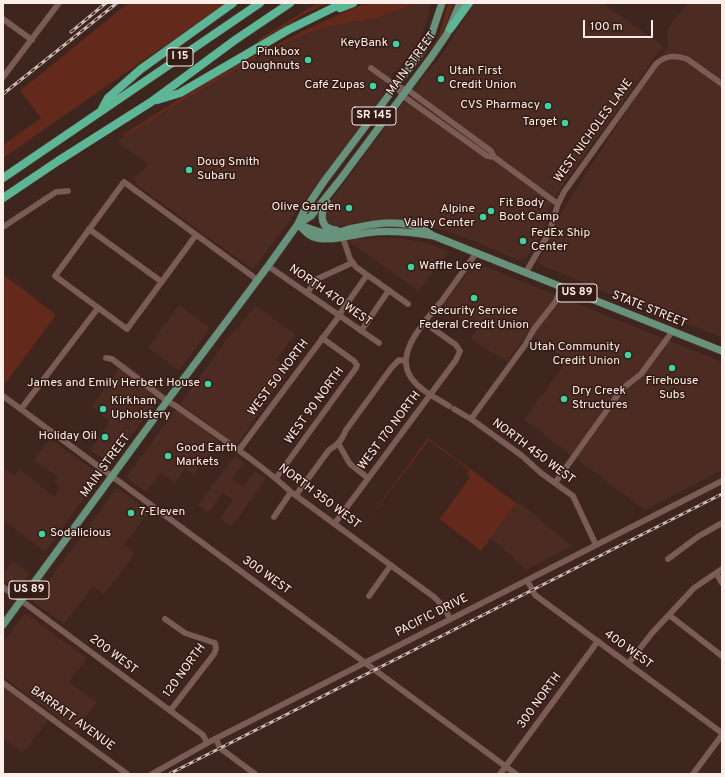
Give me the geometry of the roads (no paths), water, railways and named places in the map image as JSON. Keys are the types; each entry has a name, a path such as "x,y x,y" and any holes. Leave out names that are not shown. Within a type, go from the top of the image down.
{"highway":[{"path":"100,112 108,98 135,74 233,3"},
{"name":"I 15","path":"3,178 260,3"},
{"name":"I 15","path":"3,198 151,102 234,40 290,3"},
{"path":"151,102 180,93 274,38 343,3"},
{"path":"320,14 353,3"},
{"path":"450,28 469,3"}],"main road":[{"name":"MAIN STREET","path":"3,625 167,401 258,280 298,224 304,211 325,180 428,42 434,29 442,3"},
{"name":"MAIN STREET","path":"298,224 311,216 339,181 439,47 450,28 460,3"},
{"name":"US 89","path":"339,181 336,189 323,209 322,218 329,228 344,234"},
{"name":"STATE STREET","path":"298,224 308,235 316,238 333,239 380,223 417,226 424,228 434,236"},
{"name":"STATE STREET","path":"344,234 387,231 434,236 722,351"}],"street":[{"path":"3,77 59,3"},
{"path":"3,19 32,40"},
{"name":"WEST NICHOLES LANE","path":"526,272 549,233 558,204 567,188 656,64 661,60 672,56 687,59 722,84"},
{"path":"371,68 487,156 494,156 558,204"},
{"path":"196,235 127,329 55,276 124,182 258,280"},
{"path":"3,227 56,192 68,191"},
{"path":"90,229 162,282"},
{"path":"344,234 352,263 408,304"},
{"path":"274,518 329,450 342,440 346,430 392,367 399,360 405,361 408,348 477,252"},
{"path":"307,293 317,279 352,263"},
{"name":"NORTH 470 WEST","path":"268,266 338,317 379,343"},
{"name":"WEST 50 NORTH","path":"239,450 338,317 367,275"},
{"path":"470,419 526,345 534,329 556,301 561,287"},
{"path":"361,331 389,290"},
{"path":"22,409 98,308"},
{"name":"WEST 170 NORTH","path":"335,523 456,360 460,351 456,345 425,323"},
{"path":"555,483 622,389 641,374 672,332"},
{"name":"WEST 90 NORTH","path":"276,478 355,370 357,365 354,361 322,338"},
{"name":"NORTH 350 WEST","path":"106,358 112,359 167,401 177,406 239,450 276,478 293,494 335,523 434,597 444,607 450,619"},
{"name":"NORTH 450 WEST","path":"405,361 407,372 412,380 430,394 470,419 521,455 541,473 574,496 596,545"},
{"name":"300 WEST","path":"3,396 516,774"},
{"path":"338,444 350,464 368,478"},
{"name":"PACIFIC DRIVE","path":"152,774 207,743 722,480"},
{"path":"668,559 699,536 722,523"},
{"path":"369,596 391,565"},
{"path":"628,664 652,633 694,588 722,569"},
{"path":"716,573 722,583"},
{"name":"400 WEST","path":"527,580 535,595 722,734"},
{"name":"200 WEST","path":"3,587 203,735 207,743"},
{"path":"669,615 722,656"},
{"name":"120 NORTH","path":"165,619 185,633 215,643 216,648 214,654 170,711"},
{"name":"300 NORTH","path":"500,774 598,641"},
{"name":"BARRATT AVENUE","path":"3,682 127,774"},
{"path":"693,774 722,734"},
{"path":"216,739 220,748 255,774"}],"railway":[{"path":"71,32 106,3"},
{"path":"3,94 117,3"},
{"path":"169,774 722,494"}],"place":[{"name":"KeyBank","path":"396,44"},
{"name":"Pinkbox Doughnuts","path":"308,60"},
{"name":"Utah First Credit Union","path":"441,79"},
{"name":"Café Zupas","path":"373,86"},
{"name":"CVS Pharmacy","path":"548,106"},
{"name":"Target","path":"565,123"},
{"name":"Doug Smith Subaru","path":"189,170"},
{"name":"Olive Garden","path":"349,208"},
{"name":"Fit Body Boot Camp","path":"491,211"},
{"name":"Alpine Valley Center","path":"483,217"},
{"name":"FedEx Ship Center","path":"523,241"},
{"name":"Waffle Love","path":"411,267"},
{"name":"Security Service Federal Credit Union","path":"474,298"},
{"name":"Utah Community Credit Union","path":"628,355"},
{"name":"Firehouse Subs","path":"672,368"},
{"name":"James and Emily Herbert House","path":"208,384"},
{"name":"Dry Creek Structures","path":"564,399"},
{"name":"Kirkham Upholstery","path":"103,409"},
{"name":"Holiday Oil","path":"105,437"},
{"name":"Good Earth Markets","path":"168,456"},
{"name":"7-Eleven","path":"131,513"},
{"name":"Sodalicious","path":"42,534"}]}
